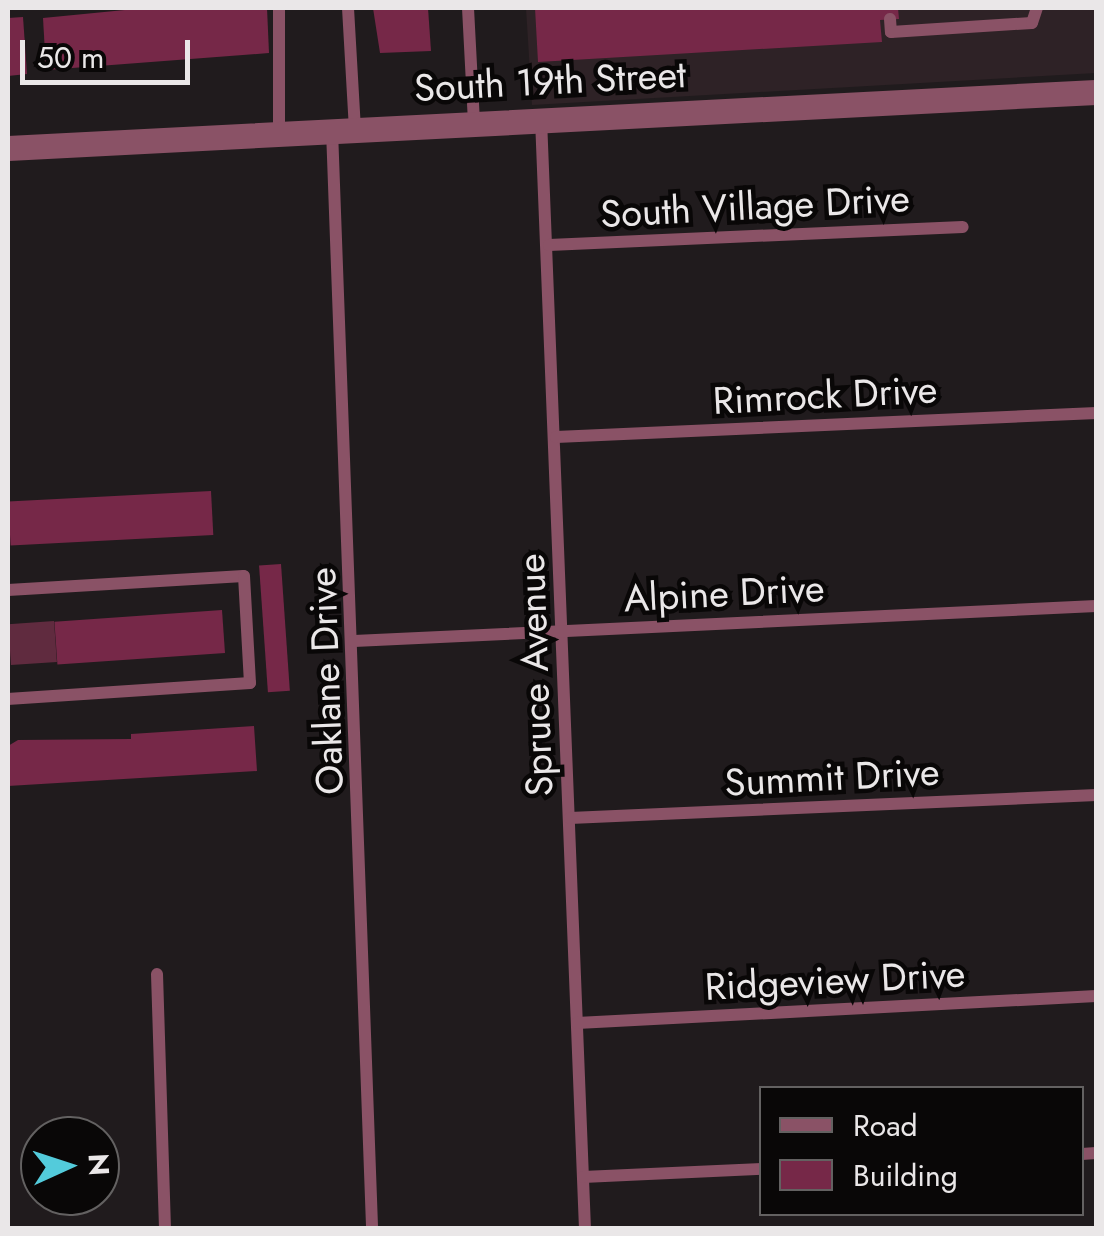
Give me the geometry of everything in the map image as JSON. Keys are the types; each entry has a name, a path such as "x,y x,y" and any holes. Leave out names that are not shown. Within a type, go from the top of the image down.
{"street":[{"name":"South 19th Street","path":"8,148 1096,92"}],"lane":[{"path":"279,8 279,133"},
{"name":"Oaklane Drive","path":"348,8 344,130 354,641 372,1228"},
{"path":"468,8 474,122"},
{"path":"894,25 1032,23 1037,8"},
{"name":"Spruce Avenue","path":"540,119 550,246 585,1228"},
{"name":"South Village Drive","path":"550,246 963,227"},
{"name":"Rimrock Drive","path":"556,437 1096,414"},
{"path":"8,590 244,576 250,684 8,699"},
{"name":"Alpine Drive","path":"354,641 1096,606"},
{"name":"Summit Drive","path":"570,818 1096,795"},
{"path":"156,974 165,1228"},
{"name":"Ridgeview Drive","path":"578,1024 1096,996"},
{"path":"583,1177 759,1169"}],"shaded area":[{"path":"526,8 1096,8 1096,73 532,105"},
{"path":"54,621 57,662 11,665 8,624"}],"building":[{"path":"145,8 267,8 269,53 46,70 43,18"},
{"path":"373,8 428,8 431,51 380,53"},
{"path":"535,8 898,8 899,19 880,20 882,42 538,62"},
{"path":"23,17 27,74 8,76 8,18"},
{"path":"211,491 213,535 11,546 8,502"},
{"path":"281,564 290,691 268,692 259,566"},
{"path":"222,610 225,653 57,665 54,622"},
{"path":"254,726 257,771 8,786 8,746 18,740 131,739 131,734"}]}
